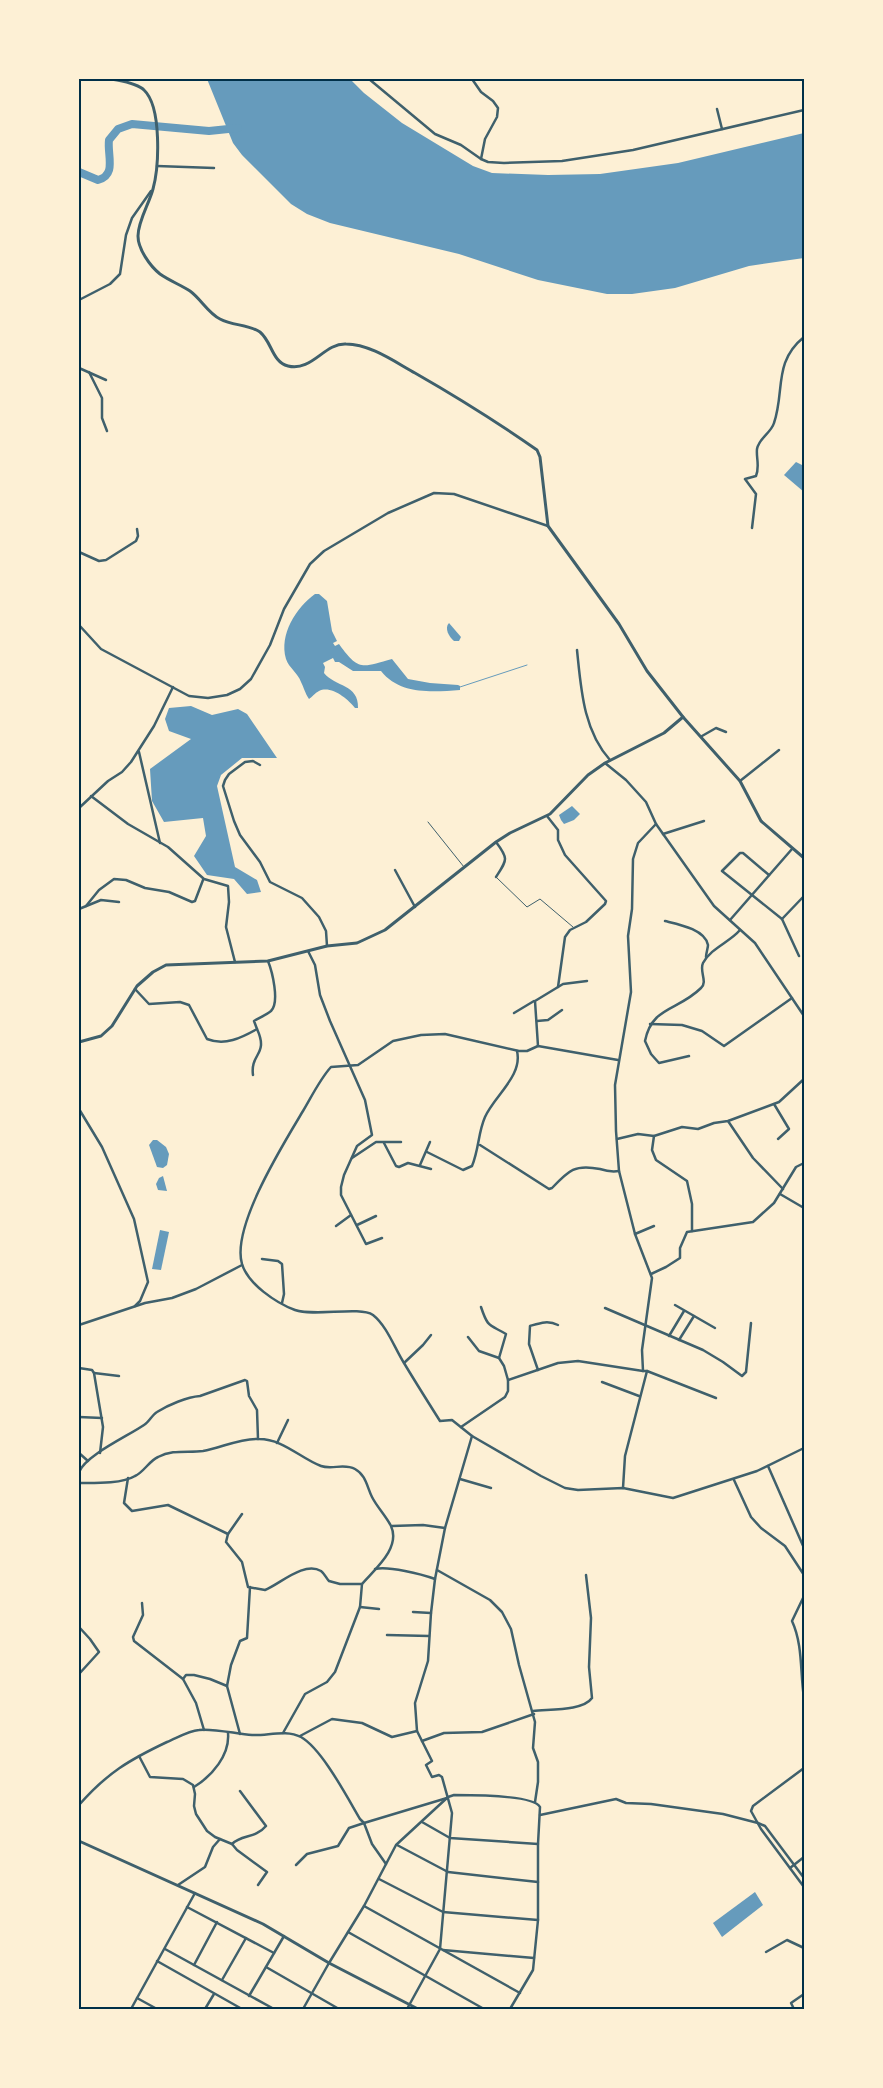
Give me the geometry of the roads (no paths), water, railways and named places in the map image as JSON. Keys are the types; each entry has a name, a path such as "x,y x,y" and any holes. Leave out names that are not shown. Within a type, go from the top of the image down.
{"street":[{"path":"112,79 142,88 151,101 154,115 157,138 157,166 153,189 138,234 139,244 152,267 190,291 221,320 248,326 259,332 282,364 290,367 298,366 310,362 332,346 344,343 358,345 391,359 495,421 536,450 540,458 548,526 619,624 647,671 683,717 702,736 740,781 761,821 804,858"},
{"path":"369,79 435,134 461,145 488,162 562,161 666,143 804,110"},
{"path":"472,79 481,92 493,101 498,108 497,117 485,138 481,159"},
{"path":"717,108 722,129"},
{"path":"157,166 214,168"},
{"path":"79,300 110,284 120,274 126,235 141,203 153,189"},
{"path":"752,528 756,494 745,478 756,476 758,470 757,450 759,443 774,423 782,371 795,344 804,337"},
{"path":"79,368 106,380"},
{"path":"89,372 102,398 102,418 107,431"},
{"path":"79,625 101,649 188,696 208,698 227,695 240,689 251,679 270,645 284,609 310,564 324,551 388,513 434,493 454,494 548,526"},
{"path":"79,552 99,561 106,560 136,541 138,536 137,528"},
{"path":"577,650 582,696 588,719 600,747 610,760"},
{"path":"79,808 108,781 122,772 154,726 173,687"},
{"path":"79,1042 101,1036 112,1026 135,989 153,972 166,965 268,960 326,946 357,943 385,930 496,842 546,815 561,804 588,775 610,760 664,733 683,717"},
{"path":"702,736 716,728 726,732"},
{"path":"740,781 779,750"},
{"path":"138,751 160,843"},
{"path":"260,765 253,761 245,762 229,774 225,780 223,786 234,821 240,835 260,862 270,882 302,898 323,923 327,937 326,946"},
{"path":"605,763 626,780 646,802 656,824 714,906 755,944 804,1016"},
{"path":"91,796 128,824 176,854 204,879 229,887 226,927 235,962"},
{"path":"546,815 558,830 558,840 564,855 606,901 586,922 574,927 566,937 563,944 558,987"},
{"path":"663,834 704,820"},
{"path":"623,1488 625,1456 633,1430 645,1371 642,1350 652,1286 652,1274 635,1234 619,1171 616,1139 616,1085 618,1060 627,1021 631,992 628,936 632,909 633,859 638,843 656,824"},
{"path":"496,842 506,857 496,877"},
{"path":"730,920 792,849"},
{"path":"769,875 743,853 740,853 722,871 782,919 799,956"},
{"path":"395,870 415,907"},
{"path":"86,906 99,890 114,879 126,880 146,888 169,892 192,902 195,901 204,879"},
{"path":"782,919 804,896"},
{"path":"79,909 101,900 119,902"},
{"path":"665,921 688,928 704,938 708,946 706,958 702,966 704,983 702,988 682,1003 656,1016 650,1024 645,1041 659,1062 689,1056"},
{"path":"706,958 740,930"},
{"path":"308,950 315,965 323,1004 337,1040 365,1100 372,1135 376,1142"},
{"path":"253,1075 253,1064 262,1045 262,1040 254,1021 272,1010 275,1004 273,975 268,960"},
{"path":"514,1013 564,984 587,981"},
{"path":"135,989 149,1004 180,1002 189,1005 203,1034 207,1039 213,1041 233,1040 257,1029"},
{"path":"650,1024 682,1025 702,1031 724,1046 748,1031 792,998"},
{"path":"535,1001 538,1046"},
{"path":"537,1021 548,1020 562,1010"},
{"path":"618,1060 538,1046 527,1050 516,1050 445,1034 421,1035 393,1041 364,1062 350,1066 331,1067 326,1072 272,1162 253,1204 242,1243 242,1265 253,1283 261,1291 293,1309 304,1312 365,1312 373,1316 385,1331 440,1421 452,1420 472,1436 540,1476 565,1488 578,1490 623,1488 673,1498 768,1466 804,1448"},
{"path":"426,1152 465,1170 472,1166 479,1145 479,1134 482,1124 512,1075 517,1062 516,1050"},
{"path":"616,1139 638,1134 654,1136 682,1127 698,1129 714,1123 728,1121 774,1104 804,1079"},
{"path":"774,1104 789,1129 778,1139"},
{"path":"79,1109 106,1154 134,1219 148,1282 140,1301 135,1306"},
{"path":"728,1121 753,1158 783,1189"},
{"path":"372,1135 357,1146 344,1175 341,1195 366,1244 382,1238"},
{"path":"654,1136 652,1150 656,1160 685,1177 688,1181 692,1204 692,1232"},
{"path":"352,1158 376,1142 401,1142"},
{"path":"419,1166 430,1142"},
{"path":"384,1143 396,1166 408,1164 431,1169"},
{"path":"479,1145 549,1189 567,1173 582,1166 605,1171 619,1171"},
{"path":"652,1274 680,1258 682,1241 687,1232 754,1222 780,1194 796,1167 804,1163"},
{"path":"780,1194 804,1208"},
{"path":"336,1226 351,1215"},
{"path":"357,1225 376,1216"},
{"path":"635,1234 654,1226"},
{"path":"262,1259 278,1261 282,1264 284,1294 282,1303"},
{"path":"79,1325 135,1306 172,1298 196,1289 242,1265"},
{"path":"675,1305 715,1328"},
{"path":"481,1307 488,1325 506,1334 499,1358"},
{"path":"605,1308 703,1350 742,1376 746,1372 751,1323"},
{"path":"669,1336 684,1311"},
{"path":"679,1340 694,1316"},
{"path":"538,1370 529,1344 530,1326 544,1321 558,1325"},
{"path":"404,1363 423,1346 431,1335"},
{"path":"461,1427 505,1397 508,1391 508,1380 504,1366 499,1358 479,1350 468,1337"},
{"path":"508,1380 558,1363 578,1361 645,1371 716,1398"},
{"path":"79,1368 89,1369 94,1373 119,1376"},
{"path":"94,1373 102,1418 103,1434 100,1453"},
{"path":"79,1472 81,1466 88,1461 144,1426 156,1412 192,1396 200,1396 244,1380 246,1381 249,1396 258,1410 258,1438"},
{"path":"602,1382 639,1396"},
{"path":"79,1417 102,1418"},
{"path":"277,1443 288,1420"},
{"path":"407,2009 440,1949 452,1813 442,1777 438,1775 432,1777 426,1766 432,1761 417,1731 415,1701 427,1666 435,1579 445,1528 472,1436"},
{"path":"79,1483 99,1483 136,1476 157,1457 180,1451 203,1451 258,1438 277,1443 321,1466 343,1466 357,1470 365,1480 377,1506 391,1527 392,1546 362,1584 360,1608 334,1675 327,1682 305,1694 283,1733"},
{"path":"79,1453 88,1461"},
{"path":"768,1466 804,1548"},
{"path":"128,1478 124,1503 132,1511 168,1505 228,1534"},
{"path":"460,1479 491,1488"},
{"path":"733,1479 751,1517 760,1528 785,1546 804,1575"},
{"path":"242,1514 228,1534 226,1542 242,1562 246,1572 247,1586 266,1590 291,1574 314,1569 324,1574 329,1581 340,1584 362,1584"},
{"path":"391,1527 423,1526 445,1528"},
{"path":"375,1569 384,1568 435,1579"},
{"path":"437,1570 485,1597 504,1616 513,1633 519,1665 534,1712 536,1727 533,1748 538,1762 538,1782 535,1802"},
{"path":"422,1741 444,1733 482,1732 534,1712 577,1707 586,1704 592,1698 589,1667 591,1618 586,1575"},
{"path":"240,1734 227,1686 231,1664 240,1640 247,1638 250,1587"},
{"path":"804,1596 792,1621 797,1632 801,1655 800,1671 804,1698"},
{"path":"142,1603 143,1615 133,1637 134,1641 183,1679 196,1703 204,1730"},
{"path":"360,1608 379,1609"},
{"path":"413,1612 431,1613"},
{"path":"79,1627 90,1638 99,1652 79,1674"},
{"path":"387,1635 429,1636"},
{"path":"183,1679 186,1675 194,1675 227,1686"},
{"path":"300,1736 332,1719 362,1723 392,1737 417,1731"},
{"path":"79,1805 98,1783 121,1766 189,1732 204,1730 240,1734 283,1733 300,1736 320,1756 360,1820 364,1823 372,1844 386,1864"},
{"path":"228,1733 229,1741 220,1764 194,1787 194,1806 196,1814 207,1831 232,1844 241,1854 267,1872 258,1885"},
{"path":"140,1756 150,1777 183,1779 194,1787"},
{"path":"804,1763 804,1768 753,1806 751,1811 761,1829 804,1887"},
{"path":"232,1844 240,1838 260,1833 266,1826 240,1791"},
{"path":"296,1865 307,1854 338,1846 349,1828 454,1795 540,1804 538,1920 533,1970 510,2009"},
{"path":"303,2009 364,1906 396,1845 448,1797"},
{"path":"540,1815 616,1800 626,1803 651,1804 722,1814 758,1822 765,1826 804,1878"},
{"path":"422,1822 450,1838 538,1844"},
{"path":"178,1885 205,1866 213,1847 220,1839"},
{"path":"79,1841 263,1924 329,1963 418,2009"},
{"path":"396,1845 448,1872 538,1882"},
{"path":"790,1868 804,1857"},
{"path":"379,1879 443,1912 538,1920"},
{"path":"130,2009 195,1892"},
{"path":"364,1906 520,1993"},
{"path":"187,1907 274,1953"},
{"path":"194,1964 217,1922"},
{"path":"348,1932 484,2009"},
{"path":"249,1996 284,1936"},
{"path":"222,1980 246,1938"},
{"path":"766,1952 787,1940 804,1948"},
{"path":"165,1949 274,2009"},
{"path":"440,1949 534,1958"},
{"path":"157,1961 242,2009"},
{"path":"266,1967 339,2009"},
{"path":"205,2009 214,1994"},
{"path":"794,2009 792,2003 804,1994"},
{"path":"137,1998 157,2009"}],"lane":[{"path":"428,822 465,867"},
{"path":"496,877 527,907 540,899 574,927"}],"water":[{"path":"207,79 350,79 364,93 402,123 473,166 492,173 600,174 678,163 804,133 804,258 749,266 675,288 632,294 607,294 538,280 459,254 330,223 307,214 291,204 242,155 233,143"},
{"path":"796,462 804,466 804,492 784,475"},
{"path":"315,594 319,594 327,601 332,631 337,641 333,643 335,646 339,644 357,663 367,665 392,659 408,679 458,685 460,690 428,691 407,688 389,679 381,671 353,671 339,662 335,662 333,658 323,663 325,667 324,673 355,694 358,708 355,708 339,694 329,690 319,691 309,699 300,679 289,665 284,650 287,631 291,622 301,607"},
{"path":"449,623 461,637 459,641 454,641 449,635 447,627"},
{"path":"191,706 212,715 238,709 247,714 277,758 242,758 221,775 217,786 235,867 257,880 261,892 247,894 234,879 207,875 194,856 206,836 203,818 164,822 152,801 150,769 191,739 169,731 165,719 169,708"},
{"path":"572,806 580,814 574,820 564,824 559,815"},
{"path":"153,1140 157,1140 166,1147 169,1154 167,1165 163,1168 157,1167 149,1145"},
{"path":"163,1176 167,1191 158,1190 156,1184 159,1178"},
{"path":"160,1230 169,1232 161,1270 152,1269"},
{"path":"755,1892 763,1905 722,1937 713,1923"}],"waterway":[{"path":"79,172 98,180 104,177 110,164 109,140 118,129 132,124 209,131 238,128"},
{"path":"460,687 527,665"}]}
